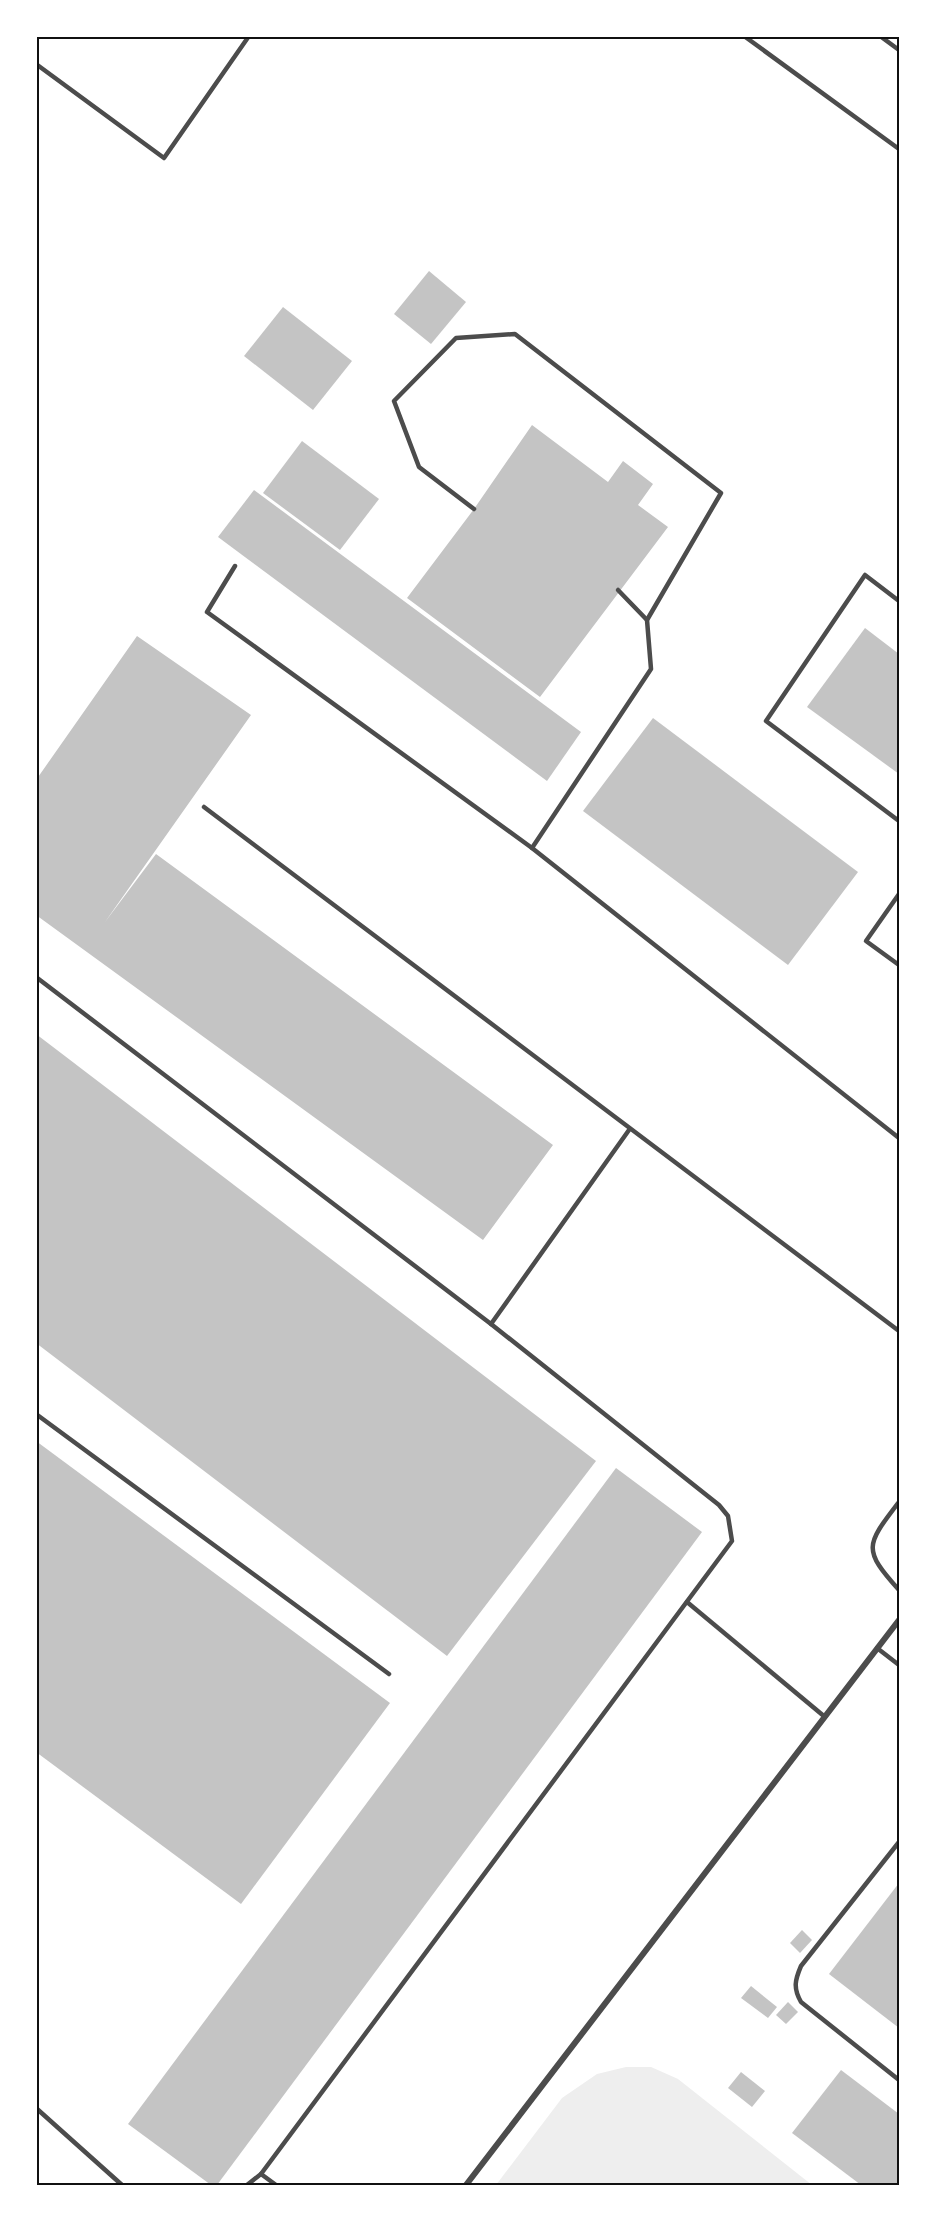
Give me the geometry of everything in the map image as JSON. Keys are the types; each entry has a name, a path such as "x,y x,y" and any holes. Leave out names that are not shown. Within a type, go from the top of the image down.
{"street":[{"path":"466,2185 899,1620"}],"lane":[{"path":"36,64 164,158 249,36"},
{"path":"744,36 899,148"},
{"path":"880,36 899,50"},
{"path":"474,509 418,467 394,401 456,338 515,334 721,493 647,620 651,669 532,848"},
{"path":"235,566 207,612 532,848 899,1138"},
{"path":"899,601 865,575 766,721 899,821"},
{"path":"618,590 647,620"},
{"path":"204,807 629,1130 899,1330"},
{"path":"899,894 866,941 899,966"},
{"path":"36,977 492,1324 720,1505 728,1516 732,1528 732,1541 261,2174 248,2185"},
{"path":"492,1324 629,1130"},
{"path":"36,1414 389,1674"},
{"path":"899,1502 878,1530 872,1546 875,1562 899,1590"},
{"path":"687,1602 825,1717"},
{"path":"877,1648 899,1665"},
{"path":"899,1842 801,1966 795,1979 795,1991 801,2002 899,2080"},
{"path":"36,2108 122,2185"},
{"path":"261,2174 276,2185"}],"shaded area":[{"path":"626,2067 651,2067 678,2079 812,2185 496,2185 562,2098 597,2074"}],"building":[{"path":"429,271 466,302 431,344 394,314"},
{"path":"283,307 352,361 313,410 244,356"},
{"path":"532,425 608,482 623,461 653,484 638,505 668,527 540,697 407,598 474,509"},
{"path":"302,441 379,499 340,550 263,493"},
{"path":"254,490 581,732 547,781 218,537"},
{"path":"865,628 899,654 899,774 807,707"},
{"path":"137,636 251,715 105,922 156,854 553,1145 483,1240 36,915 36,780"},
{"path":"653,718 858,872 788,965 583,811"},
{"path":"36,1034 596,1461 447,1656 36,1343"},
{"path":"36,1441 390,1703 241,1904 36,1752"},
{"path":"616,1468 702,1532 217,2185 211,2185 128,2124"},
{"path":"899,1883 899,2028 829,1974"},
{"path":"802,1930 812,1940 800,1953 790,1943"},
{"path":"751,1986 777,2007 768,2018 741,1998"},
{"path":"788,2002 798,2012 786,2024 776,2015"},
{"path":"841,2070 899,2114 899,2185 861,2185 792,2133"},
{"path":"741,2072 765,2091 752,2107 728,2088"}]}
